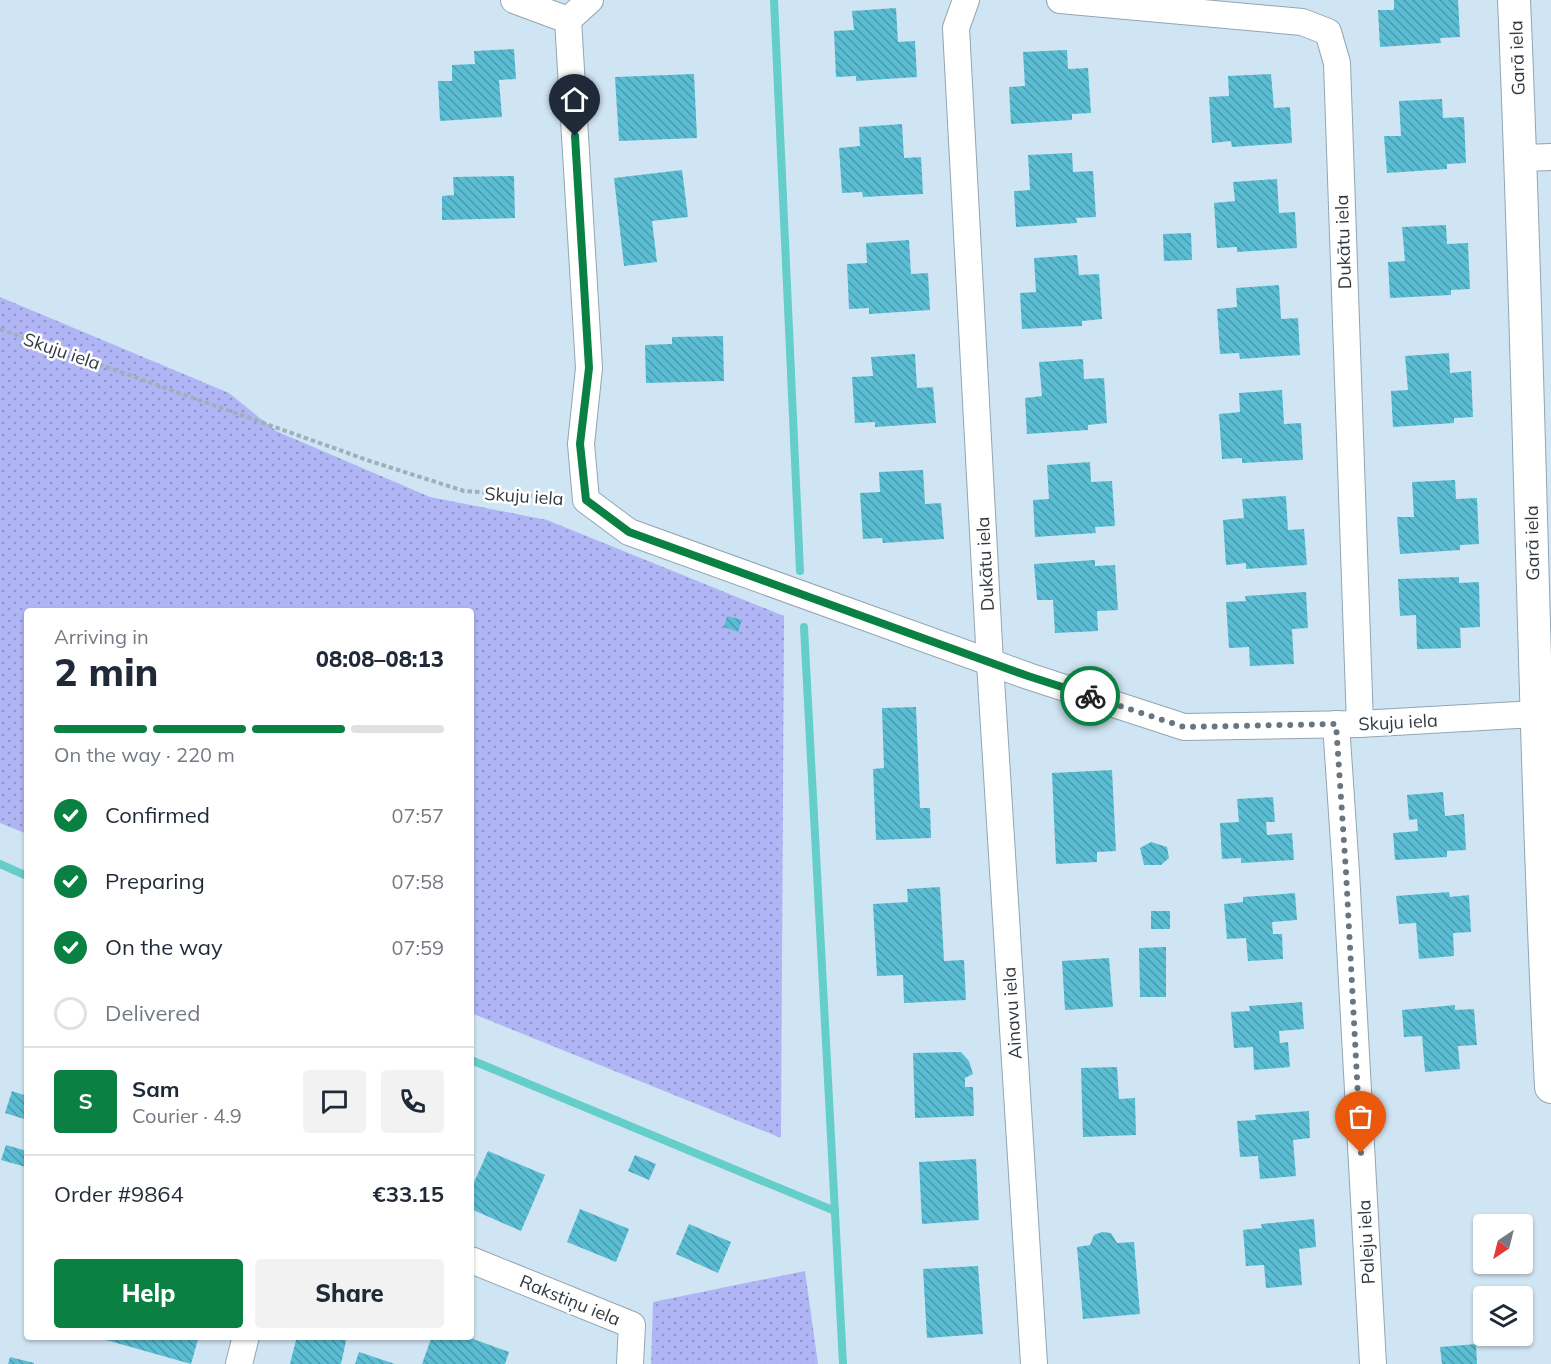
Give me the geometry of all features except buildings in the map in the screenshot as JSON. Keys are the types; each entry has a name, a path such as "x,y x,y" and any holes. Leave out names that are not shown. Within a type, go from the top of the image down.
{"street":[{"path":"514,0 568,20"},
{"path":"568,20 590,0"},
{"name":"Dukātu iela","path":"966,0 956,28 990,663"},
{"name":"Dukātu iela","path":"1060,0 1302,22 1328,32 1337,63 1348,724"},
{"name":"Garā iela","path":"1514,0 1536,157 1536,714 1551,1087"},
{"path":"568,20 589,368 580,444 586,500"},
{"name":"Skuju iela","path":"586,500 629,532 990,663 1184,727 1348,724 1536,714"},
{"name":"Ainavu iela","path":"990,663 1034,1364"},
{"name":"Paleju iela","path":"1348,724 1346,872 1373,1364"},
{"name":"Rakstiņu iela","path":"474,1261 632,1325 630,1364"},
{"path":"239,1364 245,1340"}],"path":[{"name":"Skuju iela","path":"0,329 370,461 464,491 586,500"}],"shaded area":[{"path":"0,297 229,393 276,431 430,497 547,520 784,616 781,1138 474,1014 474,608 24,608 24,833 0,823"},
{"path":"805,1271 818,1364 651,1364 653,1302"}],"waterway":[{"path":"774,0 800,571"},
{"path":"804,627 843,1364"},
{"path":"0,864 24,875"},
{"path":"474,1061 835,1211"}],"way so far":[{"path":"1090,696 1184,727 1336,724 1361,1153"}],"route":[{"path":"575,136 589,368 580,444 586,500 629,532 1028,676 1090,696"}]}
